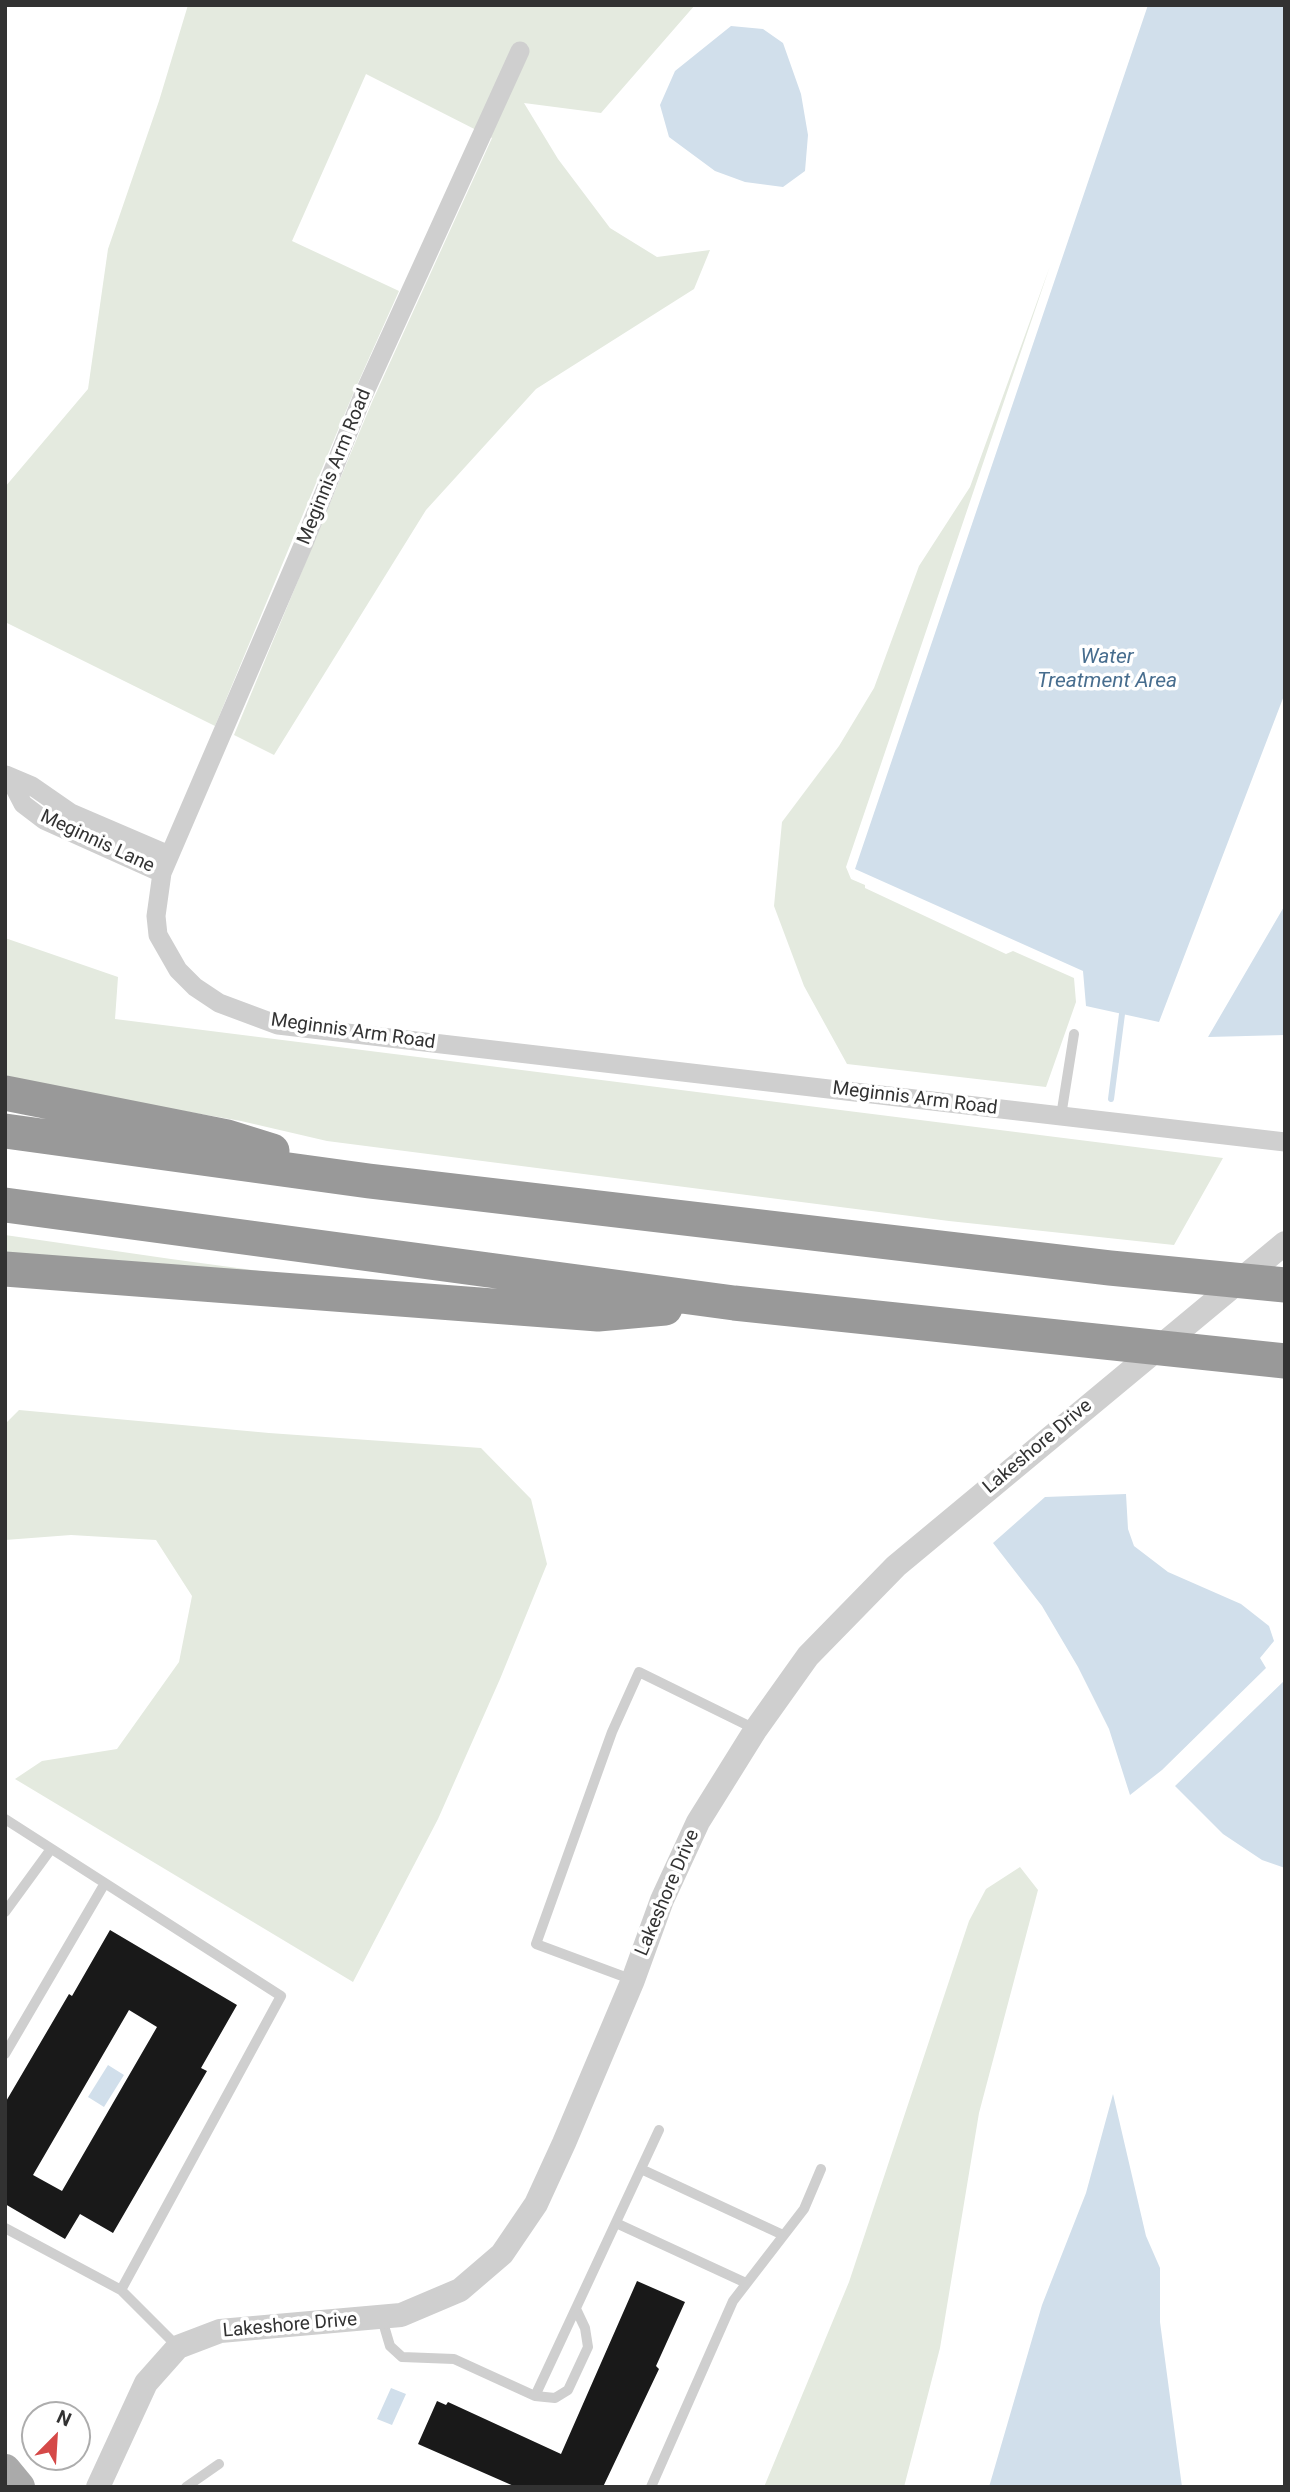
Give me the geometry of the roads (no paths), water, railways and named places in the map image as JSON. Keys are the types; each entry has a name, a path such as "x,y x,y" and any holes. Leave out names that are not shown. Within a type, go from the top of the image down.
{"highway":[{"path":"5,1093 226,1137 369,1181"},
{"path":"5,1131 369,1181 1110,1268 1285,1285"},
{"path":"5,1205 734,1303 1274,1360"},
{"path":"5,1269 598,1314 734,1303"}],"street":[{"name":"Meginnis Arm Road","path":"520,51 362,398 304,542 169,855 162,873 156,916 158,935 164,951 195,987 219,1003 278,1025 1285,1142"},
{"name":"Meginnis Lane","path":"7,776 32,786 71,813 169,855"},
{"name":"Meginnis Lane","path":"7,776 23,804 44,820 162,873"},
{"path":"1258,1139 1285,1154"},
{"name":"Lakeshore Drive","path":"98,2485 146,2384 178,2347 220,2331 269,2324 401,2315 460,2290 502,2253 522,2228 565,2143 633,1980 662,1900 698,1822 756,1729 808,1656 896,1566 1285,1243"}],"lane":[{"path":"1061,1116 1074,1034"},
{"path":"633,1980 536,1944 612,1732 639,1672 756,1729"},
{"path":"5,1819 281,1996 121,2290"},
{"path":"5,1912 51,1849"},
{"path":"5,2054 105,1883"},
{"path":"5,1891 16,1898"},
{"path":"5,2029 16,2036"},
{"path":"536,2396 659,2130"},
{"path":"641,2169 783,2235"},
{"path":"651,2487 733,2301 804,2209 821,2169"},
{"path":"616,2223 746,2283"},
{"path":"5,2228 121,2290 178,2347"},
{"path":"381,2318 390,2346 402,2357 454,2359 536,2396 555,2398 568,2390 587,2347 585,2328 576,2309"},
{"path":"186,2487 219,2464"}],"water":[{"name":"Water Treatment Area","path":"1148,5 1285,5 1285,693 1159,1022 1086,1006 1083,971 855,869"},
{"path":"731,26 763,29 783,43 801,94 808,135 805,171 783,187 745,182 715,171 669,137 660,105 675,71"},
{"path":"1285,905 1285,1035 1208,1037"},
{"path":"1126,1494 1128,1529 1134,1546 1168,1572 1241,1604 1269,1626 1274,1641 1260,1658 1266,1668 1162,1770 1130,1795 1109,1729 1078,1667 1042,1606 993,1543 1045,1497"},
{"path":"1285,1680 1285,1868 1262,1860 1223,1834 1175,1786"},
{"path":"108,2065 124,2075 104,2107 88,2097"},
{"path":"1113,2094 1146,2236 1160,2268 1160,2322 1182,2487 989,2487 1042,2305 1086,2193"},
{"path":"391,2388 406,2394 392,2425 377,2419"}],"waterway":[{"path":"1111,1099 1122,1014"}]}
